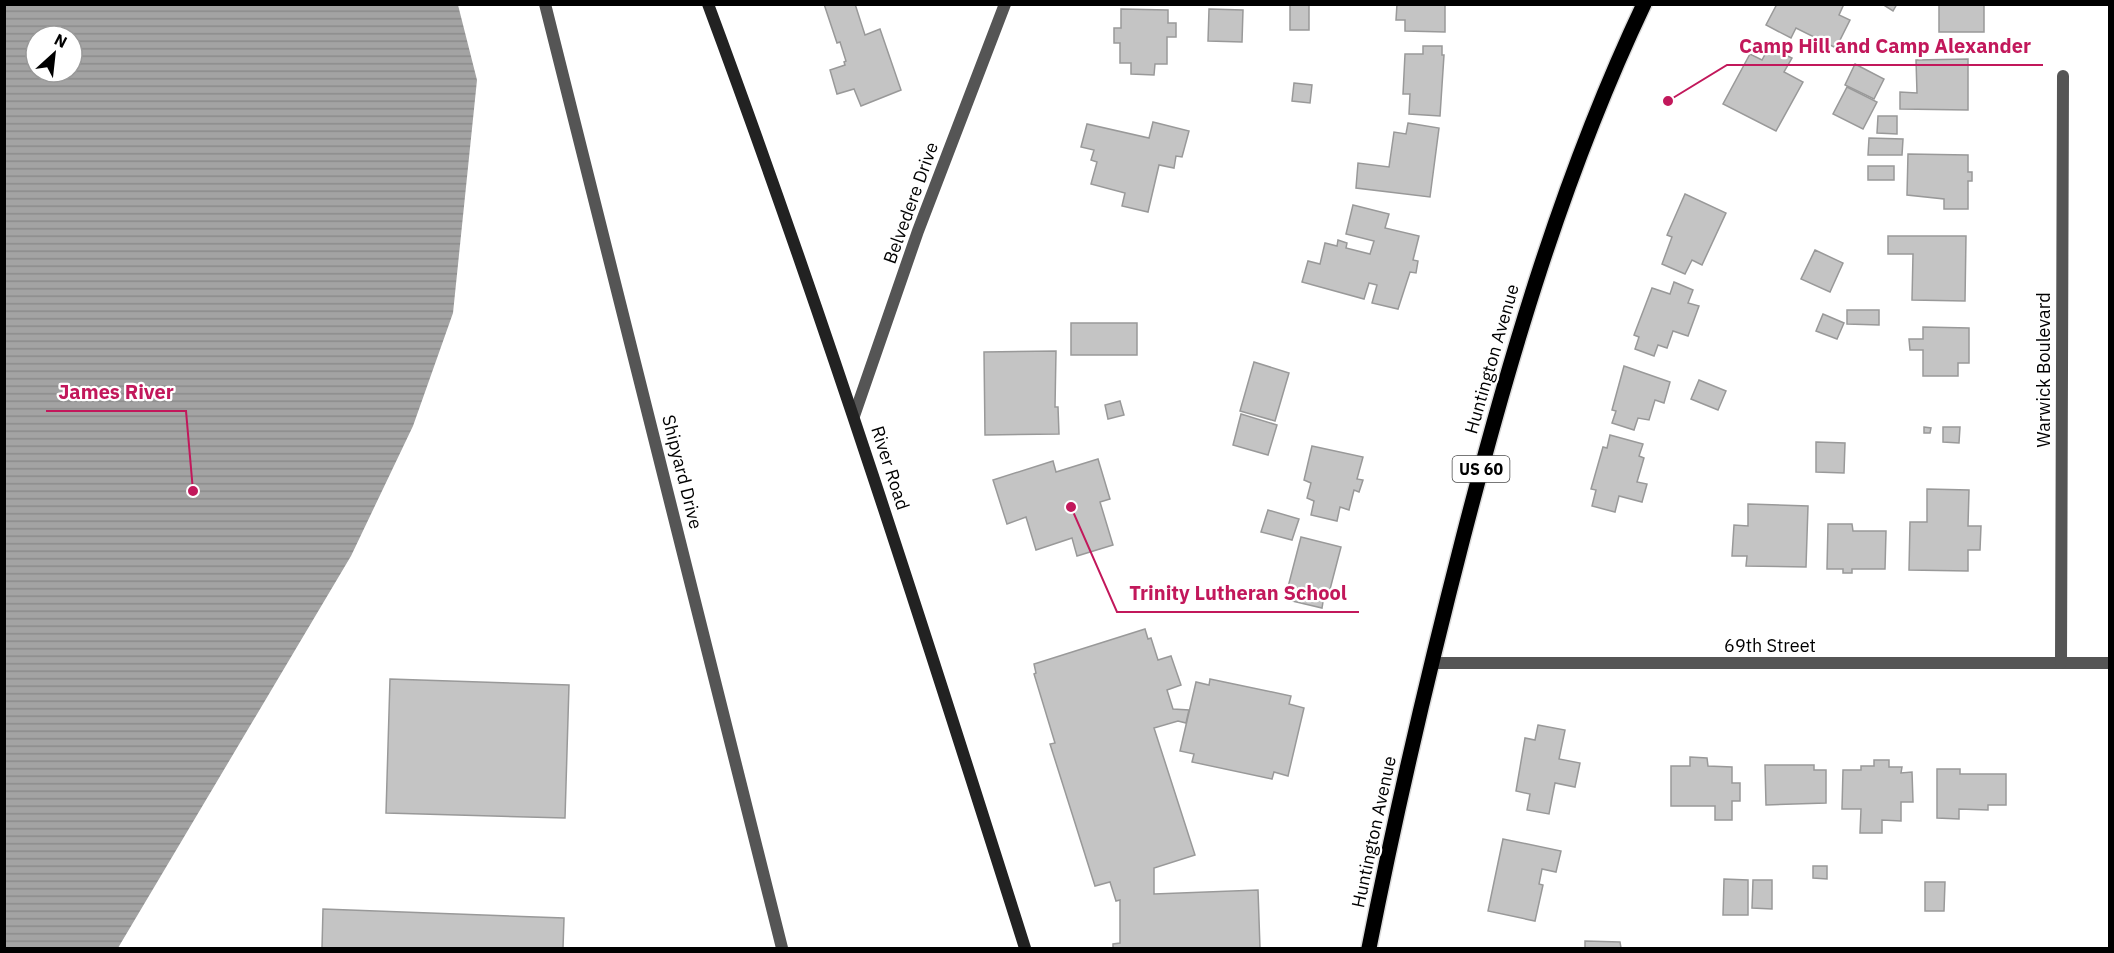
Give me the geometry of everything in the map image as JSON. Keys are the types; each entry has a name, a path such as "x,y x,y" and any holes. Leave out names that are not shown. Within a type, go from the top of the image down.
{"main road":[{"name":"Huntington Avenue","path":"1369,948 1431,663 1485,452 1530,296 1582,150 1644,4"}],"street":[{"name":"Shipyard Drive","path":"545,4 782,948"},
{"name":"River Road","path":"708,4 771,174 854,416 932,652 1025,948"},
{"name":"Belvedere Drive","path":"854,416 918,231 1005,4"},
{"name":"Warwick Boulevard","path":"2061,663 2062,76"},
{"name":"69th Street","path":"1431,663 2109,663"}],"shaded area":[{"path":"5,4 458,5 477,80 453,313 413,426 351,556 118,948 5,948"}],"building":[{"path":"824,4 855,4 865,35 880,29 901,90 861,106 854,89 837,94 830,70 845,65 846,61 840,42 837,43"},
{"path":"1290,4 1309,4 1309,30 1290,30"},
{"path":"1397,4 1445,4 1445,32 1405,31 1405,20 1396,20"},
{"path":"1777,4 1844,4 1839,15 1850,20 1836,48 1796,28 1791,38 1766,25"},
{"path":"1882,4 1897,4 1893,11"},
{"path":"1939,4 1984,4 1984,32 1939,32"},
{"path":"1121,9 1168,10 1168,23 1176,23 1176,37 1167,37 1167,64 1155,64 1154,75 1131,74 1131,63 1120,63 1120,43 1114,43 1114,28 1121,28"},
{"path":"1209,9 1243,10 1242,42 1208,41"},
{"path":"1423,46 1442,46 1442,55 1444,55 1440,116 1409,114 1410,94 1403,94 1405,54 1423,54"},
{"path":"1769,47 1792,58 1784,72 1803,82 1776,131 1723,104 1750,54 1762,60"},
{"path":"1968,59 1968,110 1900,109 1900,92 1917,93 1916,60"},
{"path":"1855,64 1884,79 1874,99 1845,85"},
{"path":"1294,83 1312,85 1310,103 1292,101"},
{"path":"1847,87 1877,102 1863,129 1833,114"},
{"path":"1878,116 1897,116 1897,134 1877,133"},
{"path":"1153,122 1189,131 1182,157 1176,156 1174,168 1159,165 1148,212 1122,206 1125,193 1091,184 1097,162 1091,160 1094,150 1081,147 1087,124 1149,138"},
{"path":"1408,123 1439,128 1430,197 1356,188 1358,163 1389,167 1394,132 1406,134"},
{"path":"1869,138 1903,139 1902,155 1868,155"},
{"path":"1908,154 1968,155 1968,172 1972,172 1972,181 1968,181 1968,209 1944,209 1944,199 1907,195"},
{"path":"1868,166 1894,166 1894,180 1868,180"},
{"path":"1685,194 1726,213 1702,265 1692,260 1685,274 1662,264 1672,237 1667,235"},
{"path":"1353,205 1389,214 1385,228 1419,236 1413,260 1418,261 1416,273 1410,272 1398,309 1372,303 1377,285 1369,283 1364,299 1302,282 1308,261 1320,264 1325,243 1337,246 1338,240 1347,243 1346,248 1370,254 1374,241 1346,234"},
{"path":"1888,236 1966,236 1965,301 1912,300 1913,254 1888,254"},
{"path":"1815,250 1843,263 1830,292 1801,279"},
{"path":"1674,282 1693,290 1688,303 1699,306 1688,336 1673,331 1667,348 1658,345 1654,356 1635,349 1639,337 1634,335 1652,288 1670,294"},
{"path":"1847,310 1879,310 1879,325 1847,324"},
{"path":"1823,314 1844,323 1837,339 1816,331"},
{"path":"1071,323 1137,323 1137,355 1071,355"},
{"path":"1923,327 1969,328 1969,363 1958,363 1958,376 1923,376 1923,350 1910,350 1909,339 1923,339"},
{"path":"1056,351 1055,407 1058,407 1059,434 985,435 984,352"},
{"path":"1254,362 1289,373 1275,421 1240,411"},
{"path":"1624,366 1670,382 1664,403 1655,400 1649,420 1638,418 1634,430 1612,423 1616,411 1612,410"},
{"path":"1699,380 1726,391 1718,410 1691,399"},
{"path":"1120,401 1124,415 1108,419 1105,405"},
{"path":"1241,414 1277,425 1268,455 1233,445"},
{"path":"1924,427 1931,428 1930,433 1924,433"},
{"path":"1943,427 1960,427 1959,443 1943,442"},
{"path":"1610,435 1643,444 1639,456 1644,458 1637,482 1647,484 1642,502 1619,496 1615,512 1592,506 1596,490 1591,489 1603,447 1607,448"},
{"path":"1816,442 1845,443 1844,473 1816,472"},
{"path":"1312,446 1363,457 1357,479 1363,480 1359,492 1354,490 1349,510 1340,507 1337,521 1311,515 1314,501 1307,498 1311,483 1304,480"},
{"path":"1098,459 1110,499 1100,502 1113,545 1077,556 1072,538 1036,550 1026,517 1007,524 993,480 1053,461 1056,472"},
{"path":"1927,489 1969,490 1968,526 1981,526 1980,550 1968,550 1968,571 1909,570 1910,522 1927,522"},
{"path":"1748,504 1808,506 1806,567 1746,566 1747,556 1732,556 1734,525 1748,526"},
{"path":"1268,510 1299,519 1292,540 1261,532"},
{"path":"1828,524 1852,524 1853,531 1886,531 1885,569 1852,569 1852,573 1843,573 1843,569 1827,569"},
{"path":"1301,537 1341,547 1328,597 1324,596 1322,608 1292,601 1295,589 1288,587"},
{"path":"1145,629 1148,639 1151,638 1158,660 1171,656 1181,685 1167,690 1173,709 1189,710 1186,723 1178,721 1154,728 1195,855 1154,868 1154,894 1258,890 1260,948 1113,948 1113,944 1120,943 1120,900 1116,901 1110,882 1095,886 1050,744 1055,743 1034,674 1036,673 1034,664"},
{"path":"390,679 569,685 565,818 386,813"},
{"path":"1210,679 1291,696 1289,704 1304,708 1288,776 1274,772 1272,779 1192,762 1194,754 1180,751 1196,682 1209,685"},
{"path":"1538,725 1565,730 1559,759 1580,763 1575,787 1555,783 1549,814 1527,810 1530,794 1516,791 1525,738 1535,740"},
{"path":"1690,757 1707,758 1708,766 1732,767 1732,783 1740,783 1740,801 1732,801 1732,820 1715,820 1715,806 1671,806 1671,766 1690,766"},
{"path":"1874,760 1889,760 1889,767 1902,767 1901,773 1912,772 1913,802 1901,802 1901,821 1882,820 1882,833 1860,833 1861,809 1842,809 1843,770 1861,770 1861,766 1874,766"},
{"path":"1765,765 1814,765 1814,770 1826,770 1826,803 1766,805"},
{"path":"1937,769 1960,769 1960,774 2006,774 2006,805 1988,805 1988,810 1959,809 1959,819 1937,818"},
{"path":"1503,839 1561,851 1556,872 1542,869 1539,884 1543,885 1535,921 1488,911"},
{"path":"1813,866 1827,866 1827,879 1813,878"},
{"path":"1724,879 1748,880 1748,915 1723,915"},
{"path":"1753,880 1772,880 1772,909 1752,908"},
{"path":"1925,882 1945,882 1944,911 1925,911"},
{"path":"323,909 564,918 563,948 322,948"},
{"path":"1585,941 1620,942 1621,948 1585,948"}],"place":[{"name":"Camp Hill and Camp Alexander","path":"1668,101"},
{"name":"James River","path":"193,491"},
{"name":"Trinity Lutheran School","path":"1071,507"}]}
